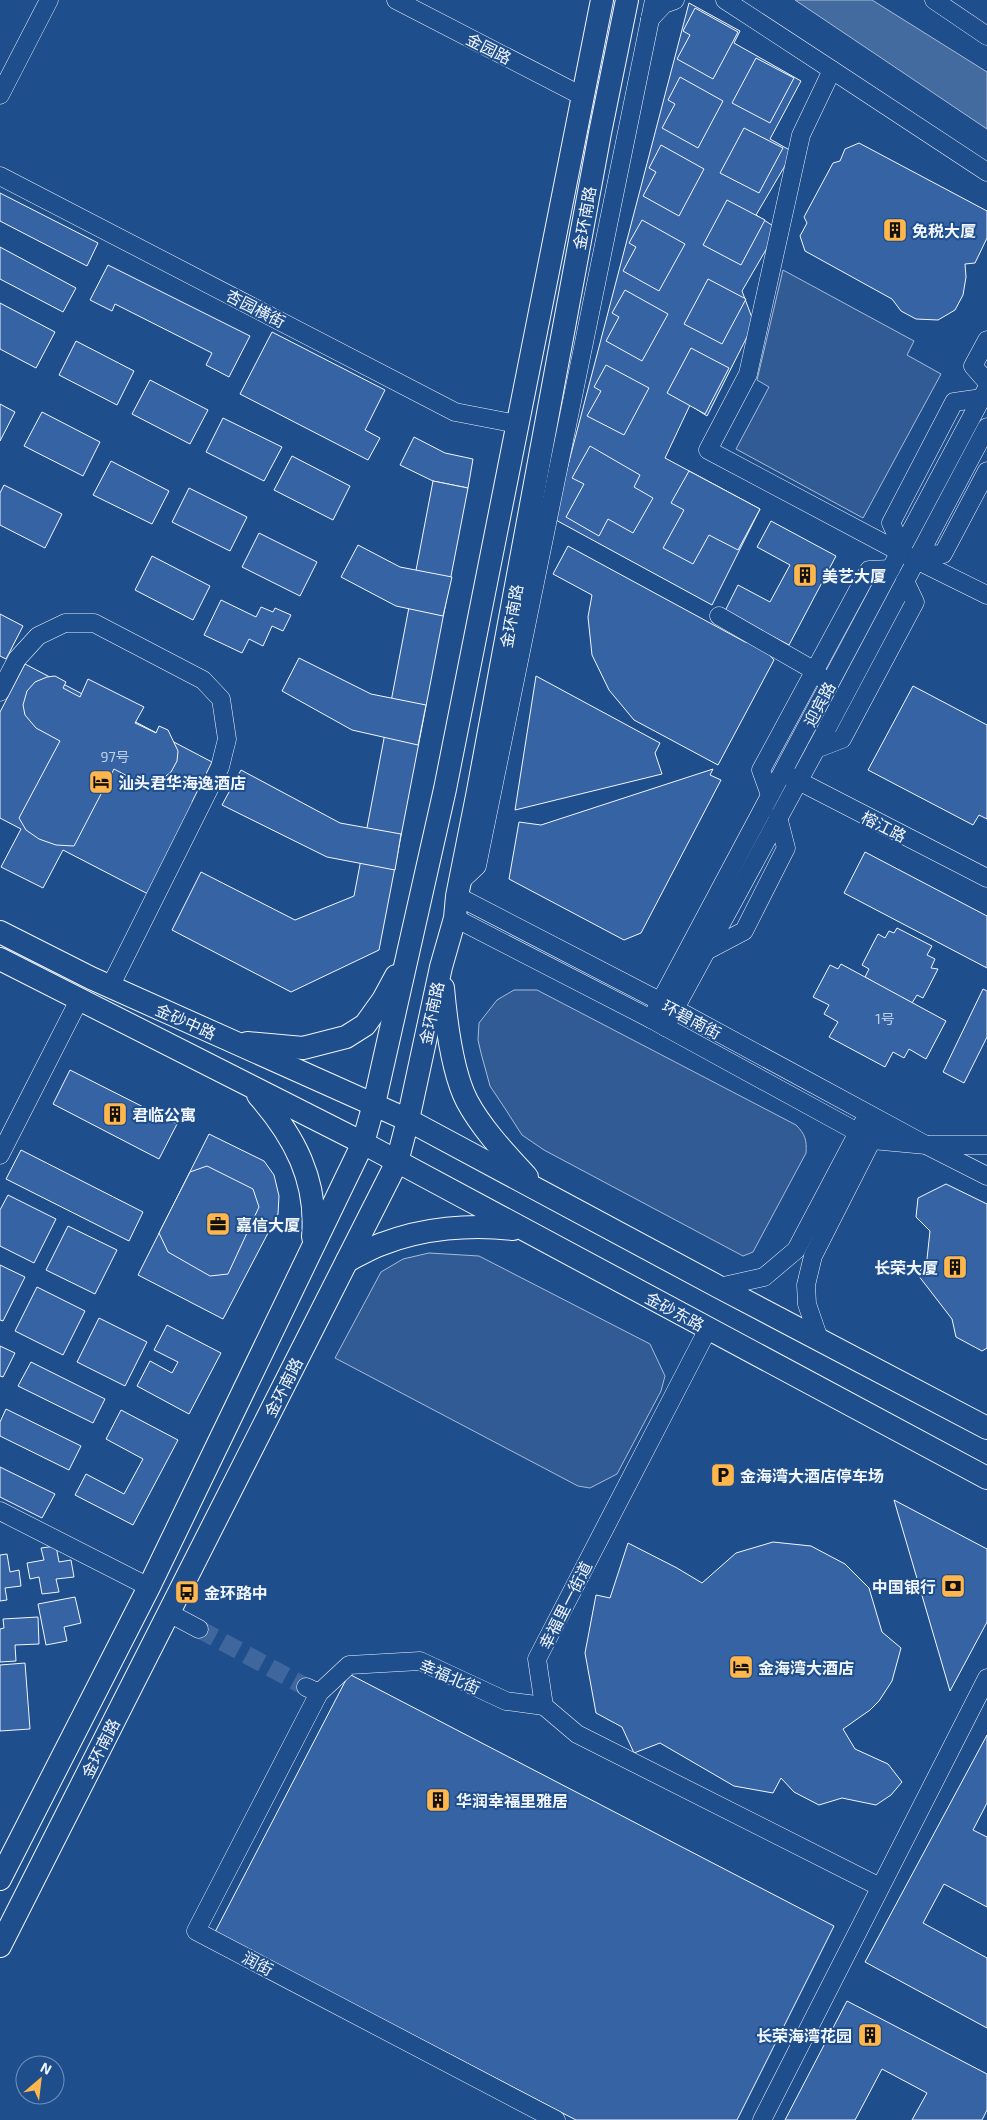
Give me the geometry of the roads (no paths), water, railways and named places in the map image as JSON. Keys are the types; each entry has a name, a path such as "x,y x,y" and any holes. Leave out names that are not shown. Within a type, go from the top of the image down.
{"main road":[{"name":"金环南路","path":"0,1879 149,1587 313,1244 363,1144 409,953 445,789 602,0"},
{"name":"金环南路","path":"0,1946 397,1162 441,967 455,918 458,889 479,786 600,133 628,0"},
{"name":"金砂中路","path":"0,932 110,986 344,1093 374,1104 408,1120"},
{"path":"234,1042 303,1048 346,1037 365,1025 383,1000 409,953"},
{"name":"金砂中路","path":"0,959 363,1144"},
{"path":"441,967 445,1015 458,1078 467,1101 497,1142 536,1188"},
{"path":"250,1086 279,1119 295,1144 306,1171 315,1218 313,1244"},
{"path":"408,1120 987,1428"},
{"name":"金砂东路","path":"363,1144 987,1478"},
{"path":"347,1261 383,1243 421,1233 486,1226 526,1231"}],"street":[{"path":"0,96 49,0"},
{"name":"金园路","path":"396,0 582,96"},
{"path":"458,889 477,866 654,0"},
{"path":"650,20 664,4 675,0"},
{"path":"725,0 987,172"},
{"path":"934,0 987,36"},
{"path":"832,70 801,135 748,374 708,450 987,595"},
{"name":"杏园横街","path":"0,176 455,412 517,424"},
{"path":"985,390 973,366 987,340"},
{"name":"迎宾路","path":"658,1023 770,795 985,390"},
{"name":"迎宾路","path":"668,1005 706,951 919,558 987,427"},
{"path":"919,558 943,554 987,471"},
{"path":"770,795 761,770 869,570 891,569"},
{"path":"719,616 815,671 829,685"},
{"path":"0,692 17,659 38,636 65,623 94,623 203,680 221,699 227,739 220,767 110,986"},
{"name":"榕江路","path":"782,772 987,878"},
{"path":"706,951 744,931 786,848 778,817"},
{"name":"环碧南街","path":"458,889 926,1145 987,1176"},
{"name":"环碧南街","path":"455,918 658,1023 865,1137 926,1145"},
{"path":"0,1155 79,1000"},
{"path":"819,1339 807,1304 806,1285 814,1256 875,1117"},
{"path":"719,1287 764,1277 796,1250 865,1137"},
{"path":"926,1145 987,1145"},
{"name":"幸福里一街道","path":"544,1706 537,1659 708,1328"},
{"path":"0,1512 149,1587"},
{"path":"169,1613 199,1630"},
{"name":"幸福北街","path":"312,1690 349,1665 420,1661 506,1701 544,1706"},
{"path":"762,2120 880,1887 983,1697 987,1678"},
{"name":"润街","path":"312,1690 196,1931 556,2120"},
{"path":"544,1706 577,1734 880,1887"}],"tunnel":[{"path":"199,1629 306,1687"}],"place":[{"name":"免税大厦","path":"895,230"},
{"name":"美艺大厦","path":"805,575"},
{"name":"汕头君华海逸酒店","path":"101,782"},
{"name":"君临公寓","path":"115,1114"},
{"name":"嘉信大厦","path":"218,1224"},
{"name":"长荣大厦","path":"955,1267"},
{"name":"金海湾大酒店停车场","path":"723,1475"},
{"name":"中国银行","path":"953,1586"},
{"name":"金环路中","path":"187,1592"},
{"name":"金海湾大酒店","path":"741,1667"},
{"name":"华润幸福里雅居","path":"438,1800"},
{"name":"长荣海湾花园","path":"870,2035"}]}
